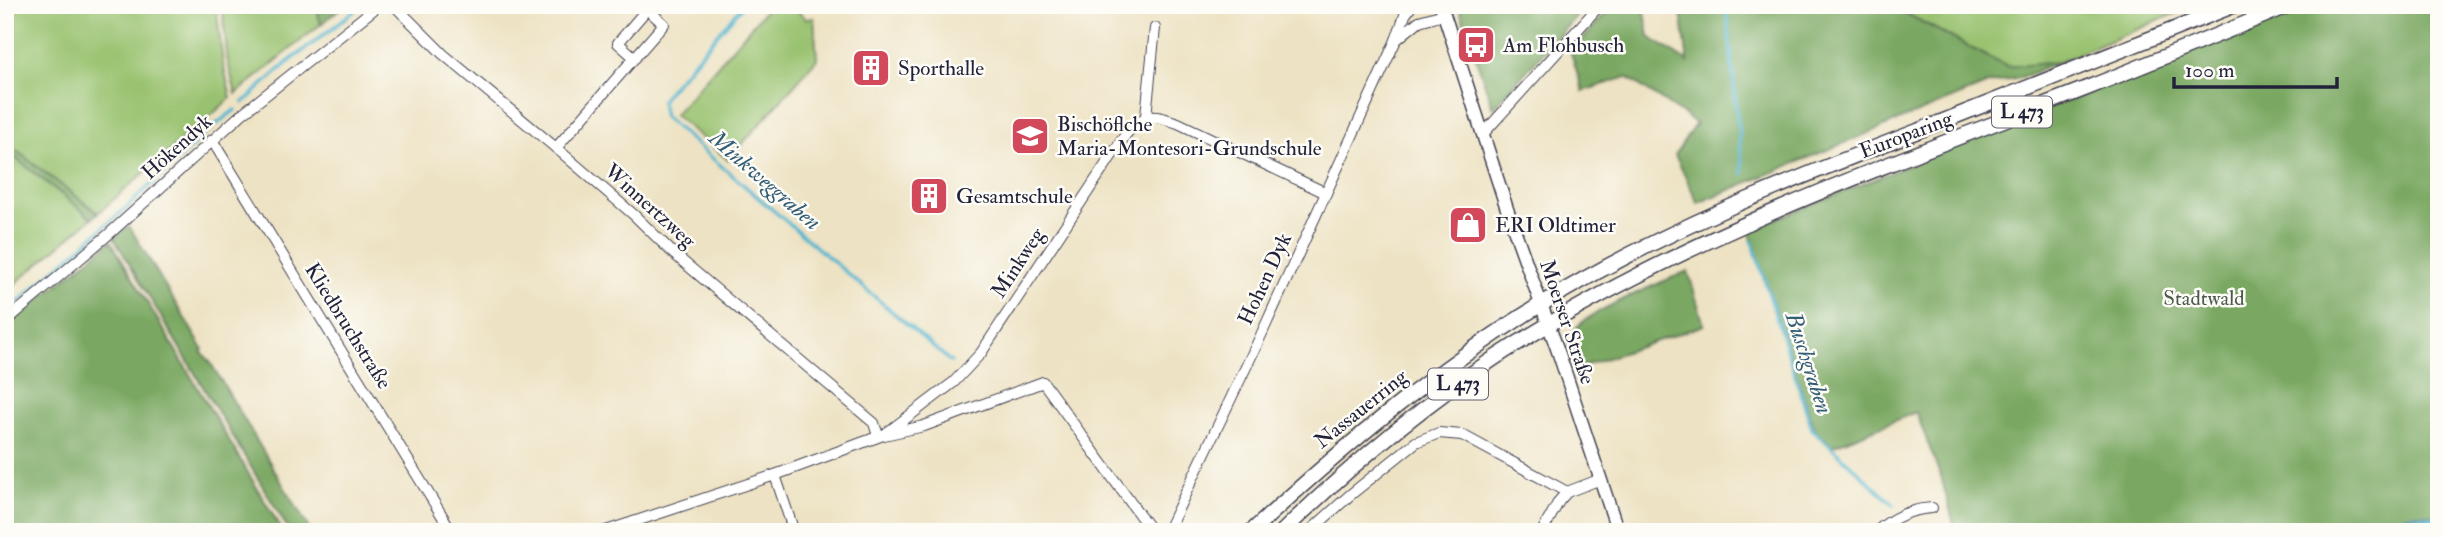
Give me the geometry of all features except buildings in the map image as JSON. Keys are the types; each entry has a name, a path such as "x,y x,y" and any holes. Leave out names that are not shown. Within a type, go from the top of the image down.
{"main road":[{"name":"Europaring","path":"1540,305 1613,263 1743,202 2235,5"},
{"name":"Europaring","path":"1549,327 1625,282 1754,219 2290,5"},
{"name":"Moerser Straße","path":"1442,10 1618,532"},
{"name":"Nassauerring","path":"1251,532 1358,435 1421,386 1540,305"},
{"name":"Nassauerring","path":"1282,532 1372,449 1434,401 1497,357 1549,327"}],"street":[{"name":"Hökendyk","path":"5,322 109,234 212,140 379,5"},
{"name":"Winnertzweg","path":"394,5 443,54 634,215 674,254 874,424 881,435"},
{"name":"Hohen Dyk","path":"1167,532 1396,40 1405,15 1412,5"},
{"path":"1483,134 1600,5"},
{"path":"556,148 635,58 664,24 647,9 618,43 635,58"},
{"name":"Hohen Dyk","path":"1396,40 1419,21 1442,10"},
{"path":"1154,27 1146,116 1158,116 1178,123 1326,192"},
{"name":"Minkweg","path":"881,435 954,382 981,353 1126,134 1137,121 1146,116"},
{"name":"Kliedbruchstraße","path":"212,140 452,532"},
{"name":"Minkweg","path":"603,532 775,475 881,435 924,426 1043,382 1152,532"},
{"path":"1309,532 1416,442 1439,433 1462,435 1567,492"},
{"path":"775,475 794,532"},
{"path":"1542,532 1567,492 1601,479"},
{"path":"1876,532 1891,519 1920,509 1932,508"}],"green space":[{"path":"5,5 216,5 223,64 231,98 98,213 5,142"},
{"path":"222,5 315,5 321,24 236,94 228,63"},
{"path":"329,5 345,5 321,24 318,14"},
{"path":"770,5 791,5 806,19 814,18 817,59 728,160 674,115"},
{"path":"1458,5 1586,5 1493,108"},
{"path":"1613,5 1644,5 1649,37 1688,62 1680,5 1890,5 2007,67 2059,62 2020,78 1988,84 1698,203 1675,155 1696,123 1627,77 1583,91 1571,53"},
{"path":"1890,5 2196,5 2059,62 2007,67"},
{"name":"Stadtwald","path":"2304,5 2439,5 2439,515 2377,524 2361,532 1956,532 1942,480 1916,412 1832,446 1814,429 1749,230"},
{"path":"5,142 98,213 92,218 5,150"},
{"path":"5,150 92,218 5,292"},
{"path":"129,226 311,532 290,532 114,238"},
{"path":"111,241 283,532 5,532 5,328"},
{"path":"1688,271 1704,325 1581,367 1572,339 1575,330 1582,323 1627,298"}],"water":[{"path":"2412,514 2439,515 2439,532 2361,532 2377,524"}],"waterway":[{"path":"243,103 286,64 362,5"},
{"name":"Minkweggraben","path":"743,5 665,95 661,101 664,117 951,362"},
{"name":"Buschgraben","path":"1726,5 1743,174"},
{"path":"5,313 128,206 210,129 235,110"},
{"name":"Buschgraben","path":"1752,241 1812,429 1894,505"}],"place":[{"name":"Am Flohbusch","path":"1476,45"},
{"name":"Sporthalle","path":"871,68"},
{"name":"Bischöflche Maria-Montesori-Grundschule","path":"1030,136"},
{"name":"Gesamtschule","path":"929,196"},
{"name":"ERI Oldtimer","path":"1468,225"}]}
